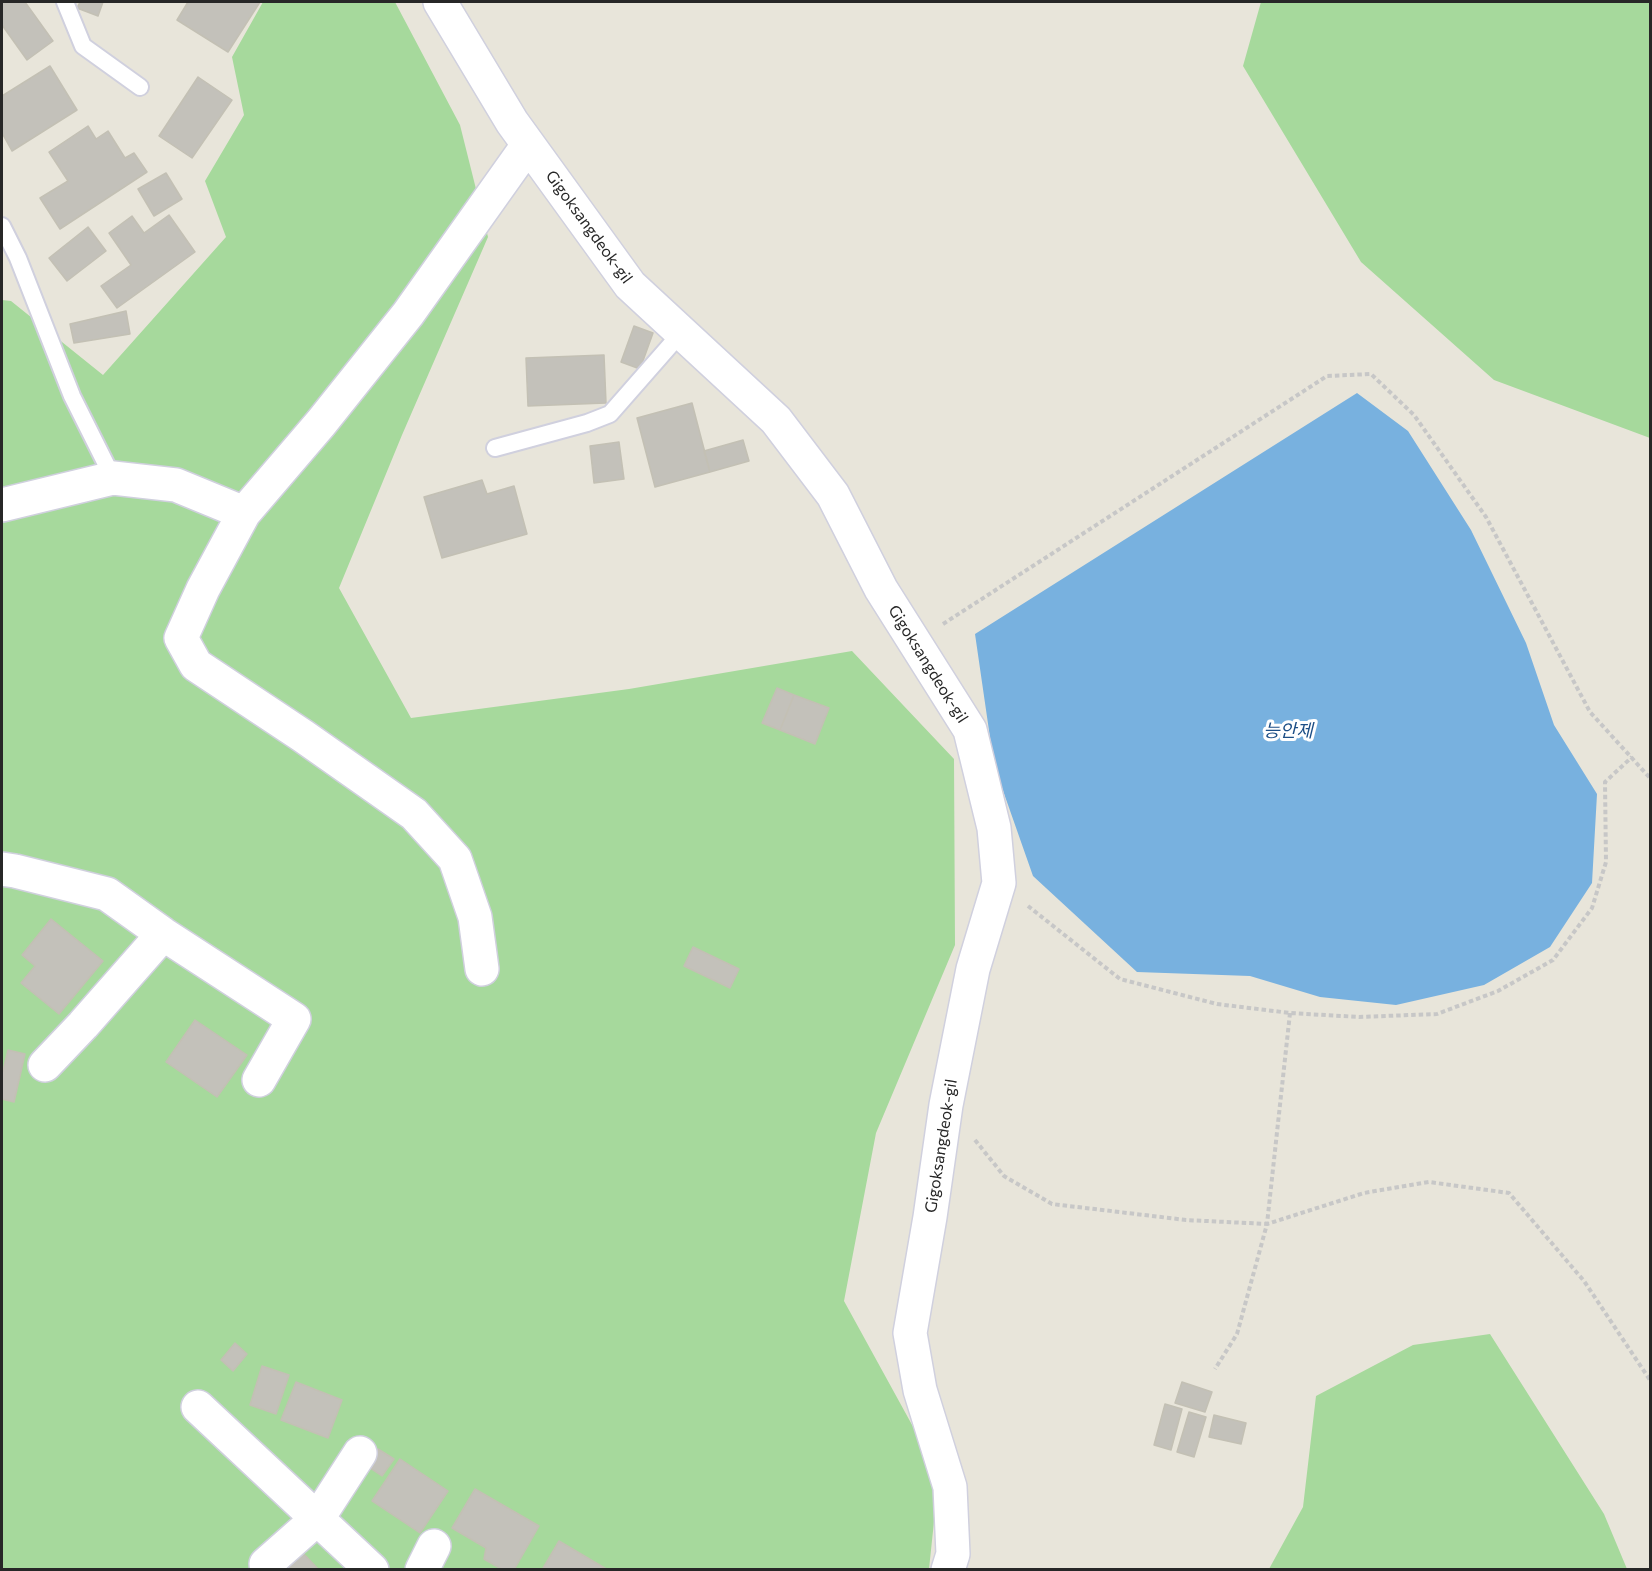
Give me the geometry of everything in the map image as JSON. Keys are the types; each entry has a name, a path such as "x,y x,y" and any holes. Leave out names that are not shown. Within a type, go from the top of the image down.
{"street":[{"name":"Gigoksangdeok-gil","path":"440,2 512,122 630,285 776,420 833,495 881,589 970,730 994,828 999,883 973,969 946,1104 930,1217 910,1332 920,1390 950,1487 953,1554 948,1569"},
{"path":"482,969 475,917 455,859 414,814 196,665 181,638 203,589 244,513 321,423 408,315 528,145"},
{"path":"2,505 113,478 176,484 244,513"},
{"path":"2,869 108,894 164,934 294,1019 259,1080"},
{"path":"45,1065 164,934"},
{"path":"198,1407 372,1569"},
{"path":"266,1564 318,1518 360,1453"}],"lane":[{"path":"65,2 83,46 140,87"},
{"path":"2,226 18,258 72,396 113,478"},
{"path":"495,448 587,423 610,414 681,333"}],"path":[{"path":"915,642 1327,376 1371,374 1414,414 1486,517 1590,712 1650,778"},
{"path":"999,883 1119,979 1217,1004 1290,1013 1359,1017 1437,1014 1498,991 1553,960 1592,908 1606,862 1605,782 1632,758"},
{"path":"1215,1369 1237,1334 1267,1224 1290,1013"},
{"path":"946,1104 1004,1176 1052,1204 1186,1220 1267,1224 1364,1193 1430,1182 1509,1193 1584,1281 1650,1380"}],"green space":[{"path":"263,2 395,2 460,125 488,237 339,588 411,718 629,689 852,651 954,759 955,945 876,1133 844,1301 939,1474 929,1569 2,1570 2,300 11,301 103,375 226,237 205,181 244,115 232,57"},
{"path":"1261,2 1650,2 1650,438 1494,380 1361,262 1243,66"},
{"path":"1490,1334 1604,1514 1627,1569 1269,1569 1303,1507 1316,1396 1413,1345"}],"water":[{"name":"능안제","path":"1357,393 1408,431 1471,530 1526,643 1554,725 1597,794 1592,883 1550,947 1484,985 1396,1005 1320,997 1250,976 1137,972 1033,876 994,765 975,634"}],"building":[{"path":"2,2 25,2 53,41 27,60 2,25"},
{"path":"80,2 103,2 98,16 77,8"},
{"path":"188,2 260,2 228,52 177,20"},
{"path":"50,66 77,110 12,151 2,133 2,96"},
{"path":"198,77 232,100 192,158 159,136"},
{"path":"88,126 96,139 108,131 125,158 134,153 147,172 60,229 40,198 68,181 49,152"},
{"path":"166,173 182,199 154,216 138,189"},
{"path":"169,215 195,252 117,308 101,286 131,265 109,233 132,216 144,233"},
{"path":"88,227 106,251 67,281 49,258"},
{"path":"126,311 130,334 74,343 70,324"},
{"path":"634,326 653,333 640,369 621,362"},
{"path":"604,355 606,403 528,406 526,358"},
{"path":"692,403 710,472 655,487 637,418"},
{"path":"743,440 749,461 710,472 704,451"},
{"path":"619,442 624,479 594,483 590,446"},
{"path":"482,480 487,494 514,486 527,534 442,558 424,497"},
{"path":"777,688 794,695 780,730 762,723"},
{"path":"794,695 829,708 815,744 780,730"},
{"path":"51,919 103,961 59,1014 21,983 35,966 22,955"},
{"path":"693,947 739,969 730,988 684,966"},
{"path":"195,1020 247,1055 217,1097 166,1062"},
{"path":"8,1050 25,1054 14,1102 2,1099 2,1070"},
{"path":"235,1343 247,1354 233,1371 221,1360"},
{"path":"262,1366 289,1375 276,1414 250,1405"},
{"path":"296,1382 342,1400 328,1438 281,1420"},
{"path":"1182,1382 1212,1392 1205,1412 1175,1403"},
{"path":"1165,1404 1182,1409 1171,1450 1154,1445"},
{"path":"1189,1412 1206,1417 1194,1457 1177,1452"},
{"path":"1214,1415 1246,1423 1241,1444 1209,1437"},
{"path":"378,1449 394,1459 382,1476 367,1466"},
{"path":"400,1459 448,1491 420,1533 372,1501"},
{"path":"475,1489 539,1526 514,1570 503,1570 484,1559 486,1548 452,1528"},
{"path":"559,1541 608,1570 542,1570"},
{"path":"302,1552 319,1570 285,1570"}]}
